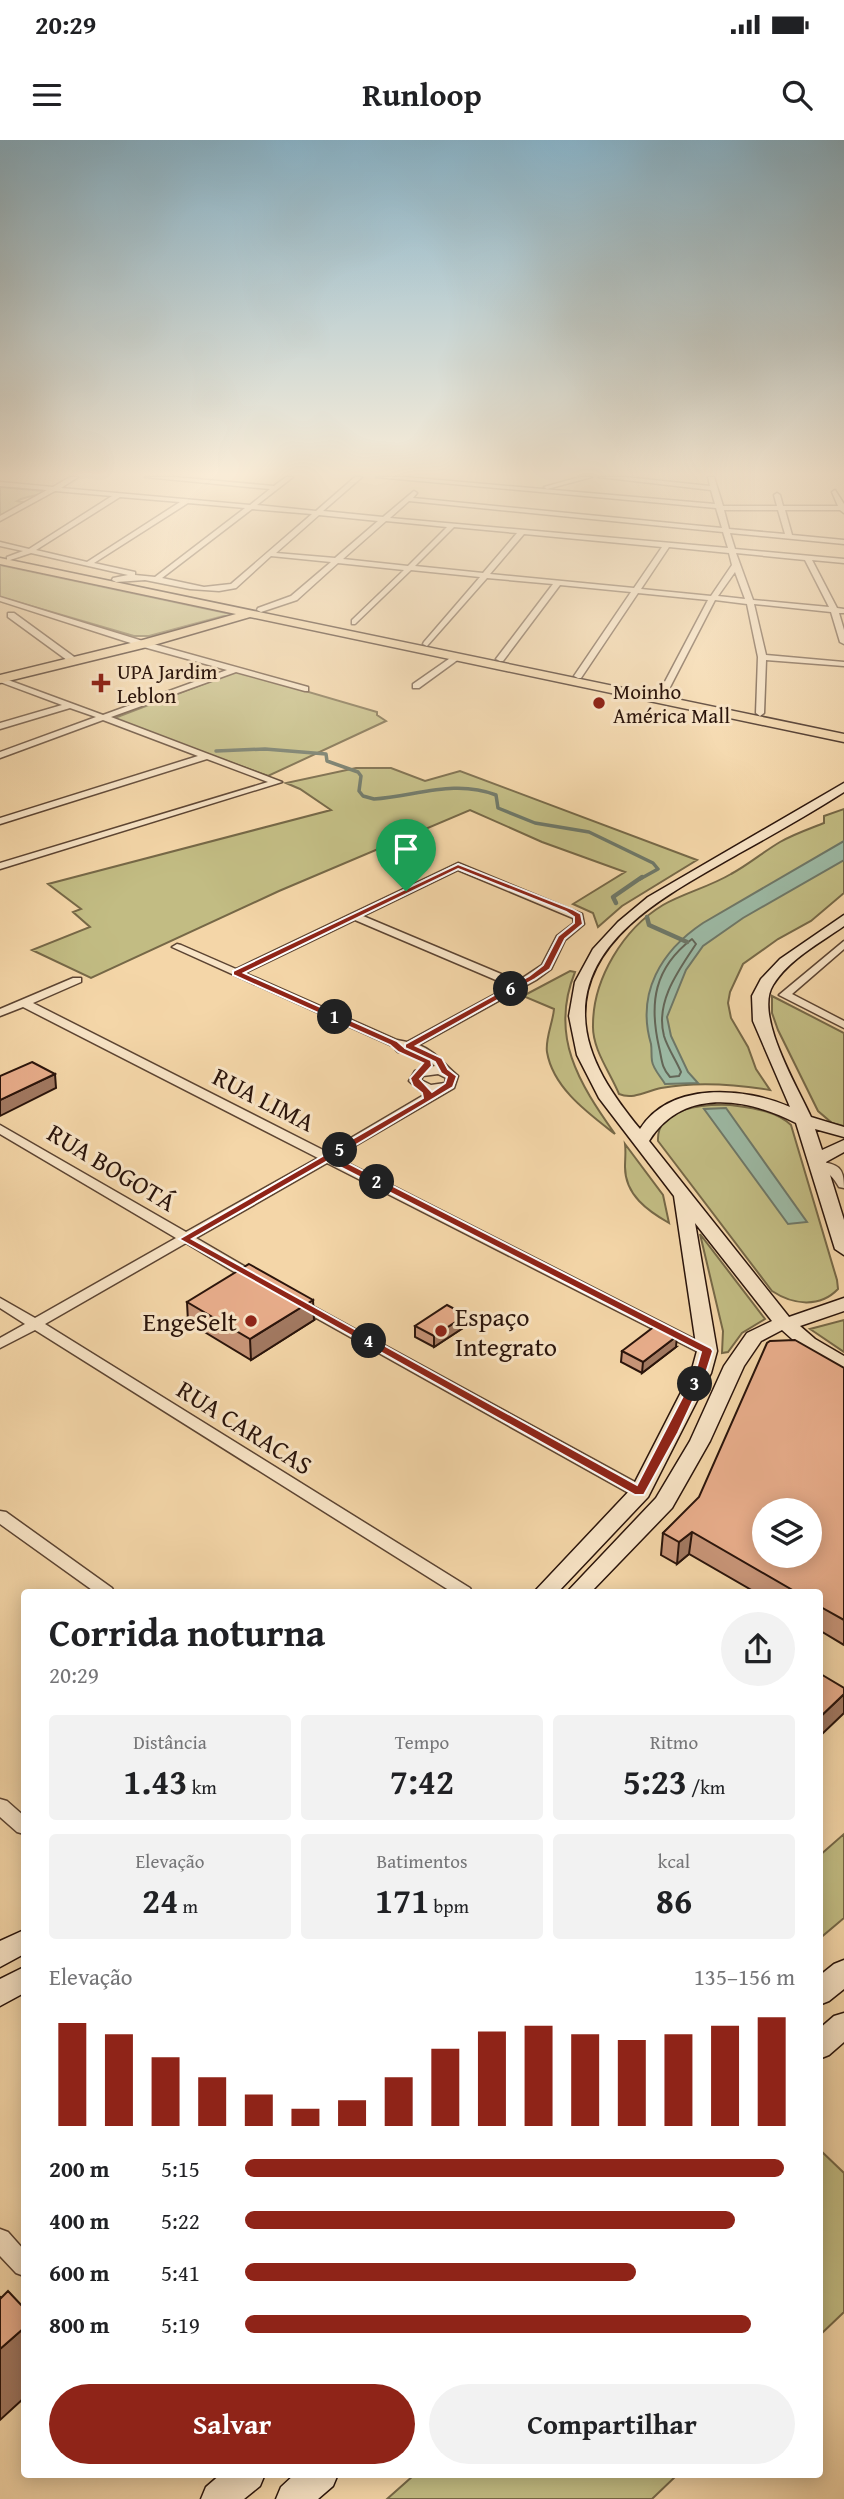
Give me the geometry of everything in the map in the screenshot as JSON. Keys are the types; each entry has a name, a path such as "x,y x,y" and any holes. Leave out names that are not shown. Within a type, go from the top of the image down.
{"main road":[{"path":"138,587 844,738"},
{"path":"147,587 256,612 427,644 844,730"},
{"path":"0,679 143,644 256,612"},
{"path":"844,786 643,905 611,934 591,961 580,996 579,1012 586,1058 607,1098 783,1323 844,1366"},
{"path":"844,919 789,960 770,978 761,992 758,1005 761,1021 797,1117 817,1162 844,1249"},
{"path":"641,1140 657,1114 682,1103 718,1098 742,1100 844,1132"},
{"path":"817,1162 844,1145"},
{"path":"548,1589 640,1492 689,1397 707,1351 681,1194"},
{"path":"581,1589 664,1503 694,1452 744,1349 754,1337 783,1323 810,1317 844,1304"},
{"path":"0,1955 21,1943"},
{"path":"823,1990 844,1972"},
{"path":"0,1994 21,1981"},
{"path":"823,2043 844,2025"},
{"path":"293,2499 317,2478"}],"street":[{"path":"200,587 214,590 228,587"},
{"path":"256,612 285,602 307,587"},
{"path":"355,622 391,587"},
{"path":"427,644 475,587"},
{"path":"500,659 555,587"},
{"path":"598,587 844,611"},
{"path":"578,676 639,587"},
{"path":"663,693 721,587"},
{"path":"745,587 762,657 760,713"},
{"path":"822,587 834,610 844,642"},
{"path":"0,599 143,644 305,689"},
{"path":"0,620 24,606"},
{"path":"11,615 74,661"},
{"path":"416,685 458,656"},
{"path":"762,657 844,664"},
{"path":"0,755 237,669"},
{"path":"0,679 277,782 0,866"},
{"path":"0,726 70,705"},
{"path":"0,821 207,756"},
{"path":"237,973 458,866 578,916 579,924 561,938 547,967 401,1046"},
{"path":"355,916 518,985"},
{"path":"843,1023 785,995 844,944"},
{"path":"0,1344 328,1157 426,1093 445,1087 453,1079 444,1071 439,1060 401,1046 177,947"},
{"path":"0,1013 77,979"},
{"name":"RUA LIMA","path":"24,1003 707,1351"},
{"path":"401,1046 427,1062 424,1071 415,1078 416,1084 426,1093"},
{"path":"424,1071 444,1071"},
{"name":"RUA BOGOTÁ","path":"0,1129 184,1239 640,1492"},
{"path":"817,1162 839,1172 844,1184"},
{"name":"RUA CARACAS","path":"0,1302 459,1589"},
{"path":"0,1516 102,1589"},
{"path":"0,1806 21,1824"},
{"path":"0,2240 21,2262"}],"shaded area":[{"path":"0,587 104,587 231,614 149,636 134,636 0,597"},
{"path":"237,671 377,712 377,715 386,721 268,776 112,719"},
{"path":"356,768 391,768 425,781 460,771 697,860 622,906 598,927 593,913 573,904 625,872 542,842 470,810 279,891 91,978 32,950 90,927 73,912 81,909 48,884 331,810 286,783"},
{"path":"844,809 844,893 811,921 778,939 743,964 730,992 728,1003 731,1018 748,1047 756,1069 770,1090 702,1084 661,1088 635,1096 619,1094 598,1052 593,1025 598,990 623,941 635,927 663,905 723,879 780,842 824,823 824,816"},
{"path":"570,971 575,972 565,1017 572,1058 590,1096 615,1134 573,1099 556,1077 547,1052 554,1009 523,996"},
{"path":"772,996 844,1033 844,1126 832,1123 818,1111 778,1030 772,1013"},
{"path":"708,1105 730,1105 770,1113 791,1125 837,1280 838,1289 831,1295 815,1302 797,1302 772,1291 658,1141 665,1121 674,1114"},
{"path":"625,1144 663,1195 669,1223 653,1213 633,1194 626,1177"},
{"path":"700,1234 765,1319 742,1333 728,1352 722,1353 723,1331"},
{"path":"844,1320 844,1352 810,1329"},
{"path":"844,1834 844,1918 823,1936 823,1852"},
{"path":"823,2153 844,2173 844,2312 823,2332"},
{"path":"411,2478 674,2478 652,2499 387,2499"}],"water":[{"path":"844,841 844,860 743,918 703,946 686,970 667,1017 671,1036 688,1072 698,1083 665,1084 653,1064 647,1025 650,991 664,960 688,934 703,923"},
{"path":"726,1108 807,1222 788,1224 704,1109"}],"building":[{"path":"32,1062 55,1074 0,1100 0,1076"},
{"path":"249,1264 313,1300 250,1339 187,1302"},
{"path":"447,1305 466,1315 434,1336 415,1326"},
{"path":"655,1326 677,1336 643,1362 622,1351"},
{"path":"795,1340 844,1368 844,1620 823,1608 823,1589 791,1589 754,1568 822,1568 822,1498 752,1498 752,1567 692,1532 679,1542 663,1533 699,1497 767,1343"},
{"path":"823,1675 844,1688 844,1694 823,1714"},
{"path":"8,2291 21,2305 21,2331 0,2349 0,2297"}],"waterway":[{"path":"216,751 265,749 326,754 327,761 358,772 361,776 359,791 363,796 374,799 450,788 481,790 496,795 498,808 535,823 589,832 653,863 658,869 640,879"},
{"path":"616,903 613,897 642,877"},
{"path":"647,917 649,925 687,942"}],"place":[{"name":"UPA Jardim Leblon","path":"101,683"},
{"name":"Moinho América Mall","path":"599,703"},
{"name":"EngeSelt","path":"251,1321"},
{"name":"Espaço Integrato","path":"441,1331"}],"route":[{"path":"406,891 237,973 394,1043 401,1050 428,1064 415,1078 416,1084 427,1091 428,1099 328,1157 707,1351 701,1373 640,1492 184,1239 328,1157 398,1117 428,1099 450,1085 452,1076 444,1071 439,1060 408,1046 532,978 547,967 561,938 579,924 578,916 569,911 458,866 406,891"}]}
